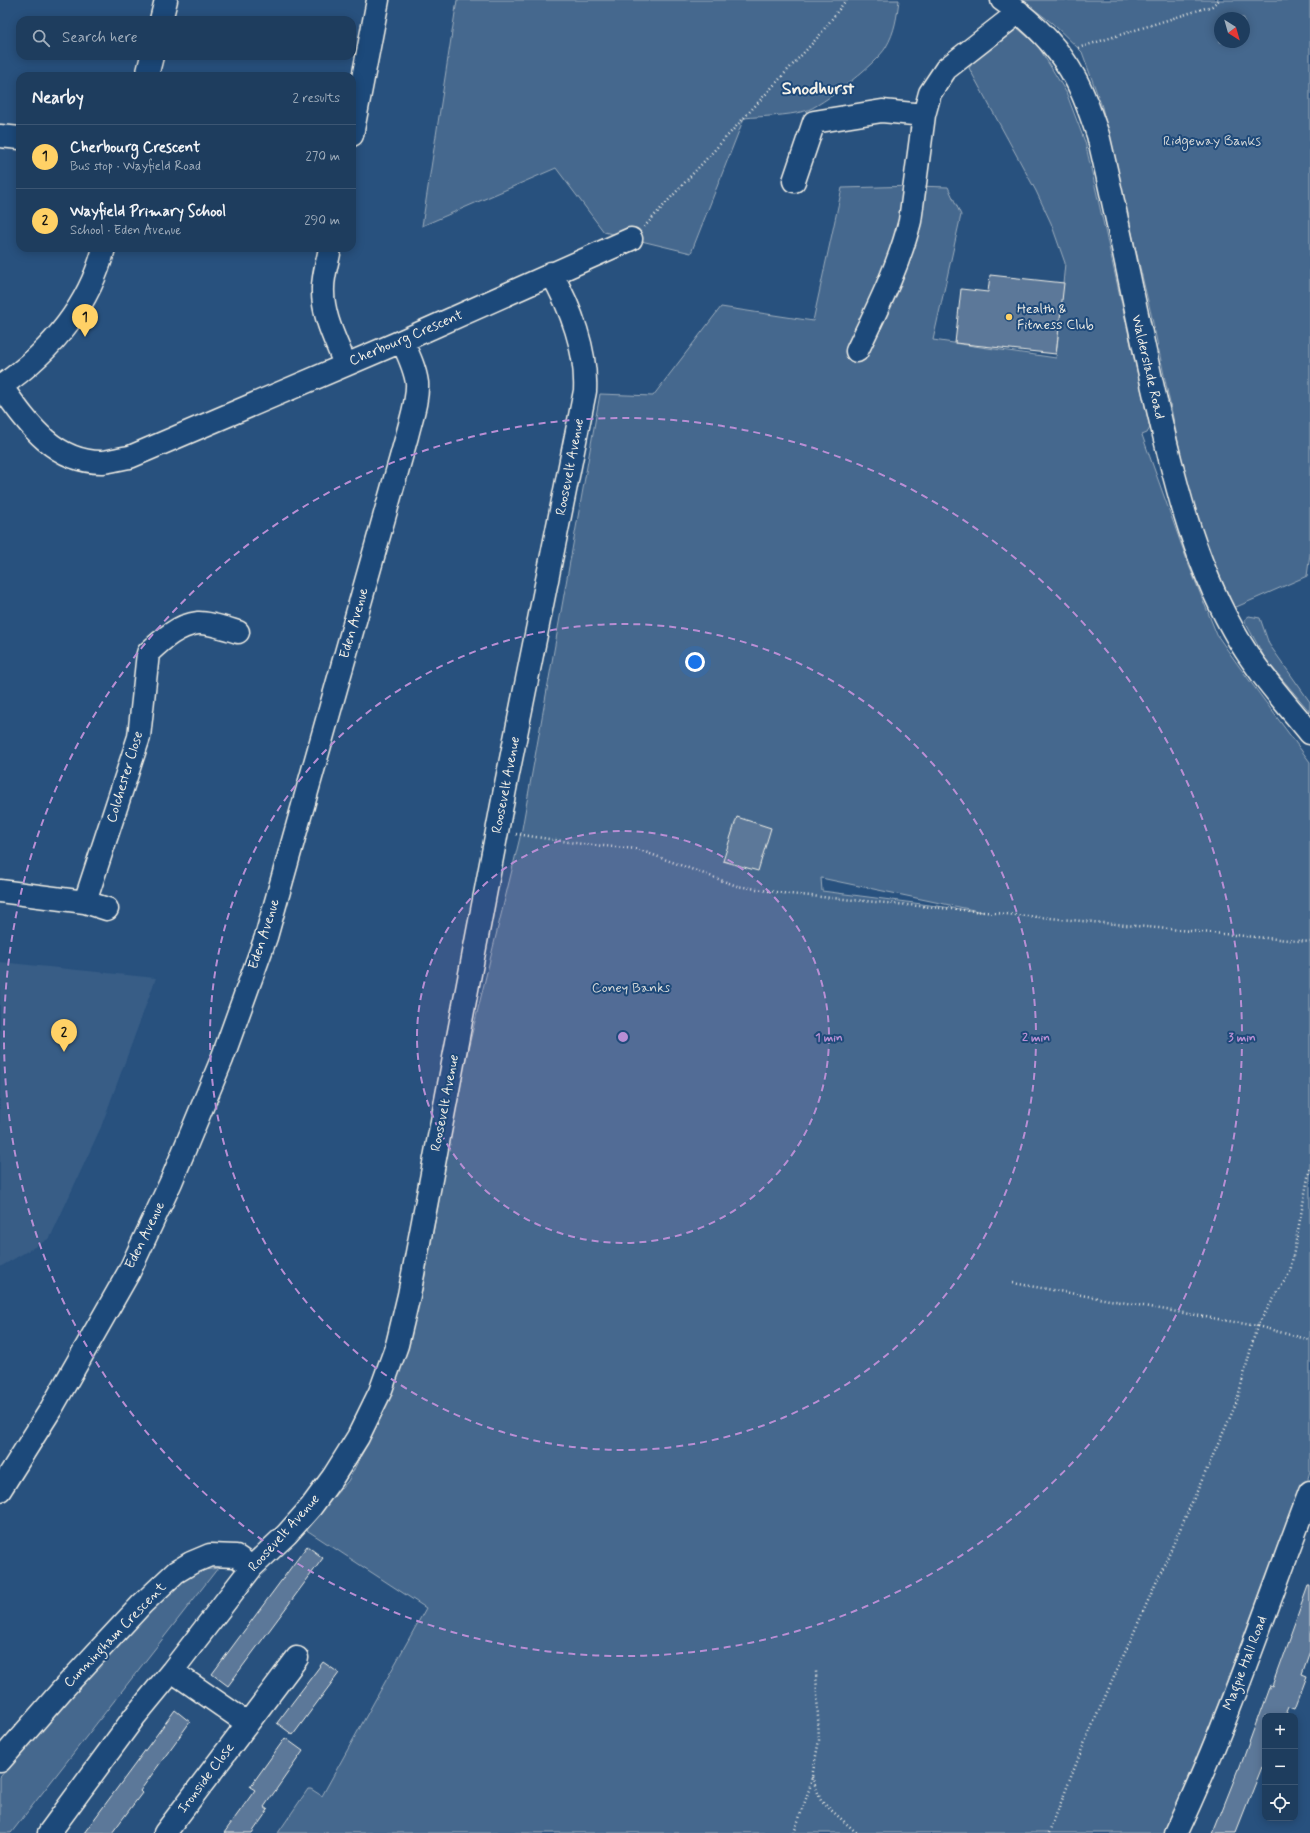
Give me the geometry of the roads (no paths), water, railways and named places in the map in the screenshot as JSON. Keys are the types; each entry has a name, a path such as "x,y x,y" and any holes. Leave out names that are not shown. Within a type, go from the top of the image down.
{"street":[{"path":"162,16 166,0"},
{"path":"356,114 378,0"},
{"name":"Walderslade Road","path":"1002,0 1019,12 1044,36 1075,77 1086,102 1098,135 1172,471 1189,528 1209,581 1232,629 1248,655 1310,733"},
{"path":"858,351 898,259 910,221 924,115 930,93 946,70 1019,12"},
{"path":"148,72 151,60"},
{"path":"794,181 814,122 882,111 924,115"},
{"path":"0,136 16,138"},
{"name":"Cherbourg Crescent","path":"1,386 34,431 48,443 64,452 82,459 103,462 130,457 345,364 402,341 551,273 631,239"},
{"path":"1,386 30,364 55,340 68,324 86,295 103,252"},
{"path":"329,252 323,286 324,306 328,322 345,364"},
{"name":"Roosevelt Avenue","path":"49,1833 135,1716 172,1671 252,1567 287,1534 311,1507 333,1477 358,1437 380,1392 397,1345 409,1295 498,830 585,391 583,363 576,333 566,302 551,273"},
{"name":"Eden Avenue","path":"0,1490 51,1409 128,1272 171,1182 222,1059 266,937 416,400 417,384 402,341"},
{"name":"Colchester Close","path":"85,902 140,737 148,653 166,636 182,628 199,623 238,632"},
{"path":"0,891 85,902 107,909"},
{"name":"Magpie Hall Road","path":"1176,1833 1198,1785 1262,1623 1310,1492"},
{"name":"Cunningham Crescent","path":"0,1761 142,1604 176,1572 191,1563 210,1555 236,1556 252,1567"},
{"name":"Ironside Close","path":"165,1833 297,1658"},
{"path":"172,1671 247,1723"}],"place":[{"name":"Health & Fitness Club","path":"1009,317"},
{"name":"Cherbourg Crescent","path":"85,337"},
{"name":"Wayfield Primary School","path":"64,1052"}],"district":[{"name":"Snodhurst","path":"818,89"}],"park label":[{"name":"Ridgeway Banks","path":"1212,141"},
{"name":"Coney Banks","path":"631,988"}]}
